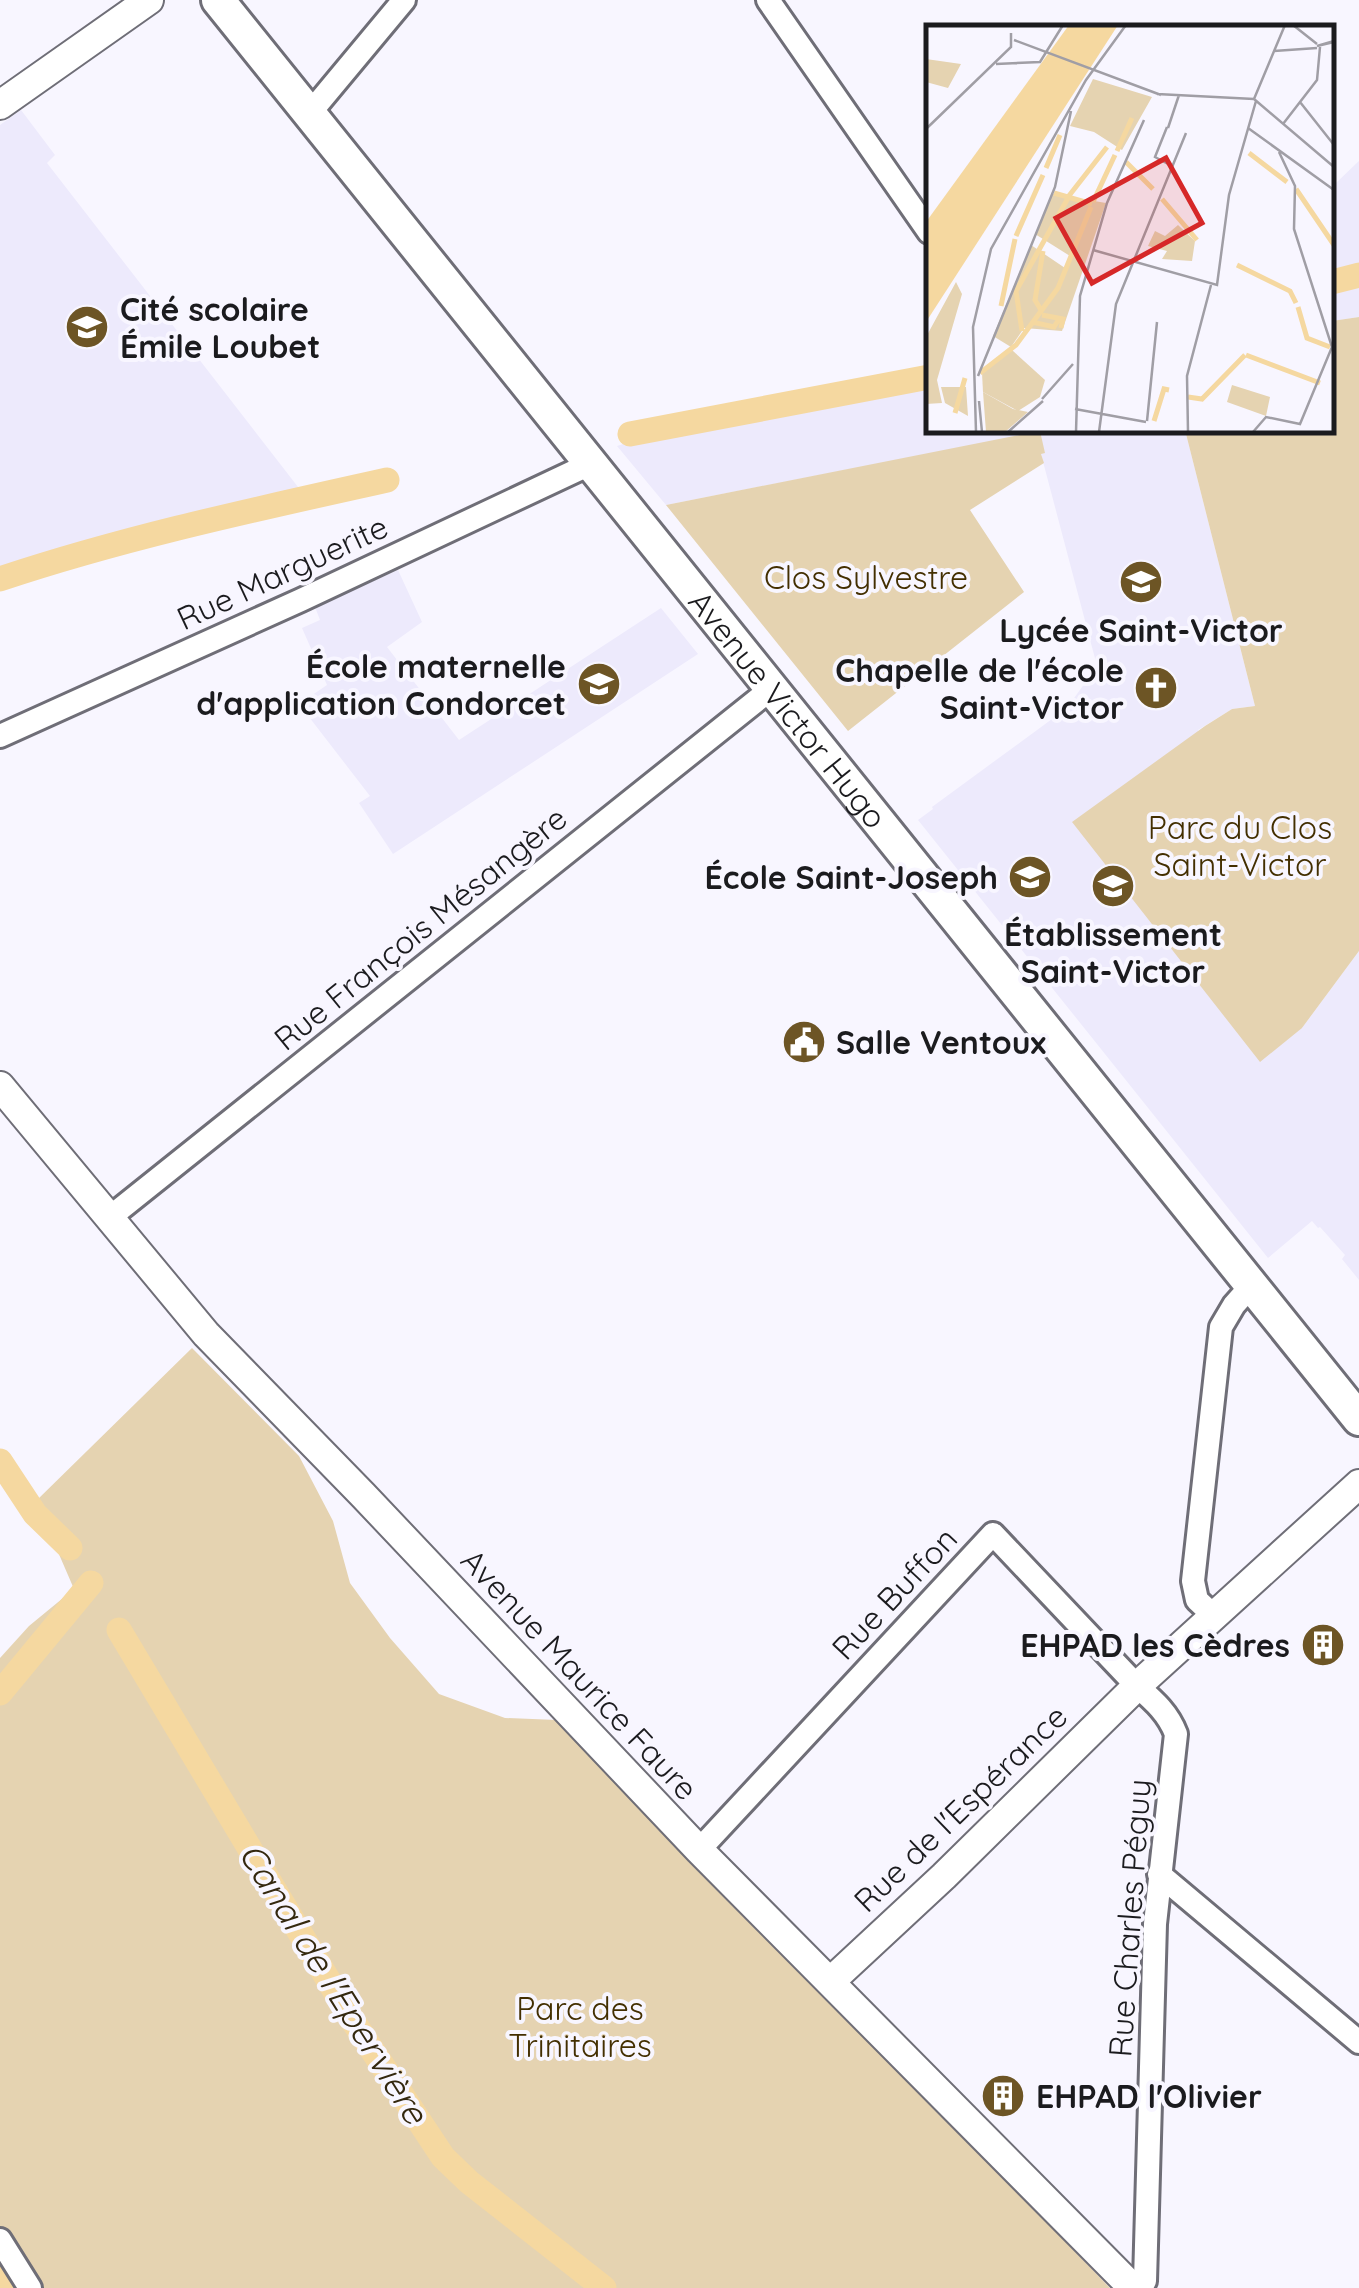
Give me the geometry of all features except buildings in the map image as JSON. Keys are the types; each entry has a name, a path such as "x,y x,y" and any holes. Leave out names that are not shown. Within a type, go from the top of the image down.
{"main road":[{"name":"Avenue Victor Hugo","path":"218,0 1359,1419"}],"street":[{"path":"0,105 149,0"},
{"path":"310,113 404,0"},
{"path":"768,0 922,206"},
{"name":"Rue Marguerite","path":"0,736 590,464"},
{"name":"Rue François Mésangère","path":"109,1218 771,690"},
{"name":"Avenue Maurice Faure","path":"0,1086 206,1334 699,1850 1136,2288"},
{"path":"1213,1616 1197,1600 1192,1581 1221,1328 1251,1286"},
{"name":"Rue de l'Espérance","path":"831,1981 1138,1686 1359,1484"},
{"name":"Rue Buffon","path":"699,1850 993,1534 1138,1686"},
{"name":"Rue Charles Péguy","path":"1136,2288 1146,2281 1155,1924 1176,1734 1160,1706 1138,1686"},
{"path":"1159,1874 1359,2042"},
{"path":"0,2240 30,2288"}],"shaded area":[{"name":"Cité scolaire Émile Loubet","path":"21,110 55,155 47,163 305,496 0,579 0,125"},
{"path":"1359,161 1359,317 1334,321 1334,183"},
{"path":"926,383 926,432 1040,432 666,505 617,446 657,433"},
{"path":"1040,432 1186,432 1255,706 1232,709 1198,730 1302,1028 1359,951 1359,1280 1342,1259 1345,1255 1312,1221 1268,1258 918,820 1067,708 1097,666 1041,454"},
{"path":"398,570 422,622 387,647 459,740 661,608 698,654 393,854 359,803 370,796 299,704 327,685 302,628 320,620 315,607"}],"green space":[{"name":"Parc du Clos Saint-Victor","path":"1359,317 1359,951 1302,1028 1260,1062 1072,822 1205,726 1232,709 1255,706 1186,432 1334,432 1334,321"},
{"name":"Clos Sylvestre","path":"1035,432 1040,432 1045,453 1041,454 1044,463 970,510 1024,592 848,731 666,505"},
{"name":"Parc des Trinitaires","path":"192,1348 299,1456 333,1521 350,1583 390,1638 439,1694 505,1718 557,1720 1110,2288 0,2288 0,1658 29,1626 74,1589 36,1501"}],"waterway":[{"path":"1334,281 1359,275"},
{"path":"630,434 926,378"},
{"path":"0,579 144,537 387,480"},
{"name":"Canal de l'Epervière","path":"0,1461 35,1514 70,1548"},
{"path":"0,1693 91,1583"},
{"name":"Canal de l'Epervière","path":"119,1630 351,2018 443,2157 604,2288"},
{"path":"0,2266 14,2288"}],"place":[{"name":"Cité scolaire Émile Loubet","path":"87,327"},
{"name":"Lycée Saint-Victor","path":"1141,582"},
{"name":"École maternelle d'application Condorcet","path":"599,684"},
{"name":"Chapelle de l'école Saint-Victor","path":"1156,688"},
{"name":"École Saint-Joseph","path":"1030,877"},
{"name":"Établissement Saint-Victor","path":"1113,886"},
{"name":"Salle Ventoux","path":"804,1042"},
{"name":"EHPAD les Cèdres","path":"1323,1645"},
{"name":"EHPAD l'Olivier","path":"1003,2096"}]}
